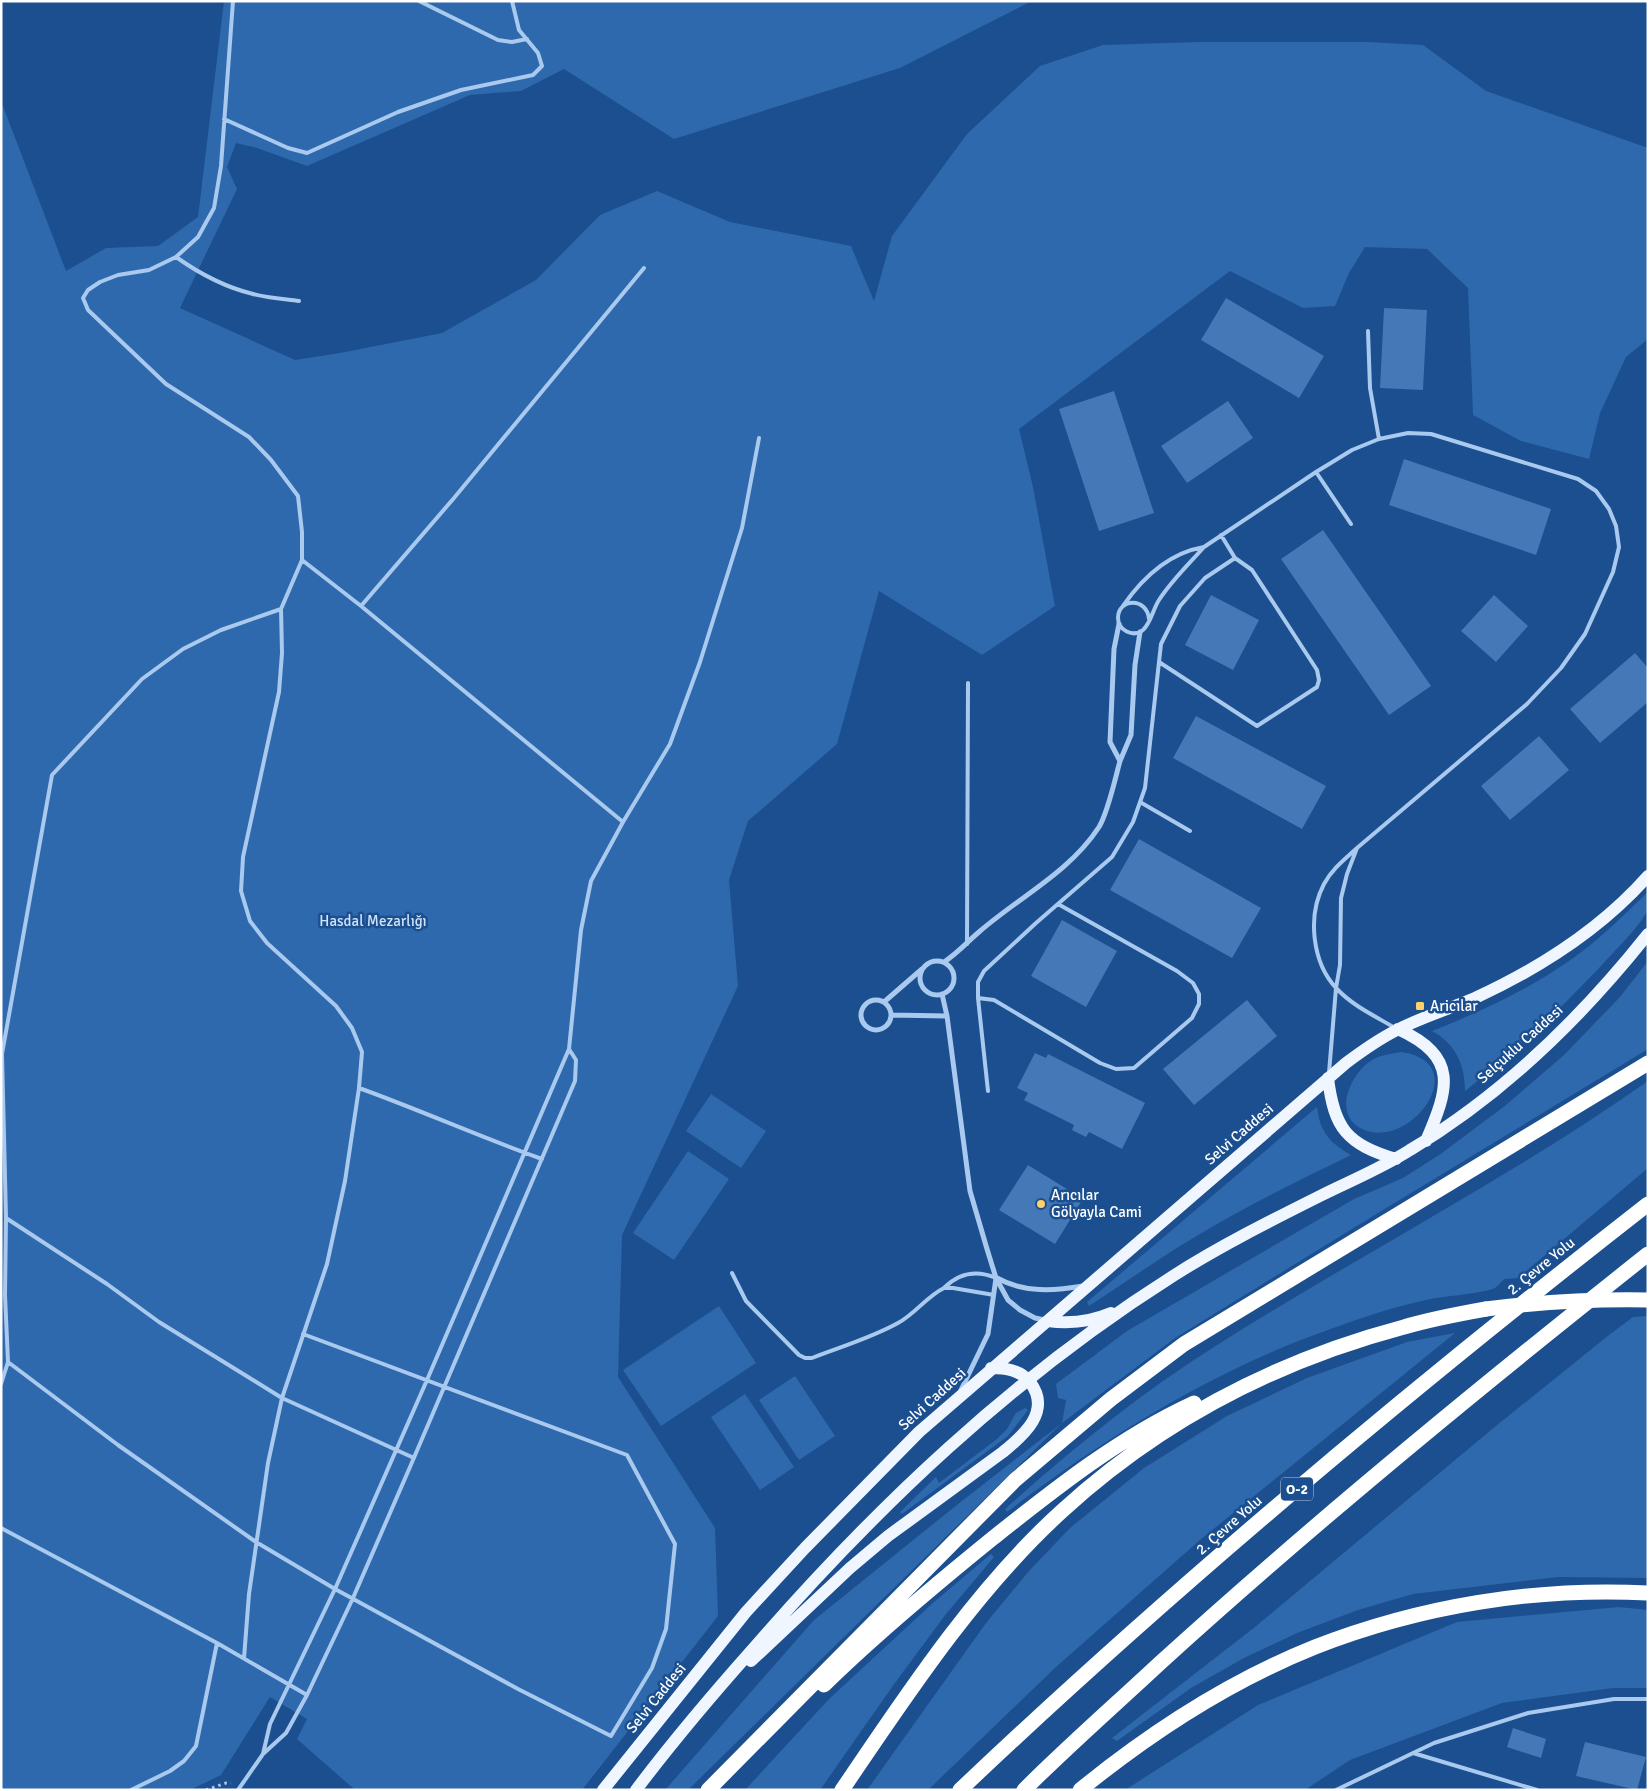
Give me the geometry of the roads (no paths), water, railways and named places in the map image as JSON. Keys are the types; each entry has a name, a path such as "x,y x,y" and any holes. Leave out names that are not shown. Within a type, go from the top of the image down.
{"highway":[{"path":"710,1790 1014,1480 1082,1422 1142,1375 1184,1344 1648,1063"},
{"name":"2. Çevre Yolu","path":"960,1790 1099,1662 1273,1510 1459,1354 1648,1204"},
{"name":"O-2","path":"1024,1790 1222,1606 1334,1509 1450,1412 1648,1254"},
{"path":"842,1790 941,1649 988,1590 1060,1512 1096,1482 1167,1430 1204,1406 1295,1363 1358,1340 1405,1326 1486,1309 1568,1301 1605,1299 1648,1300"},
{"path":"710,1790 730,1775 902,1613 1064,1482 1118,1445 1173,1413 1214,1394 1238,1389"},
{"path":"1080,1790 1161,1731 1221,1693 1265,1670 1314,1648 1363,1630 1416,1615 1470,1603 1514,1597 1569,1593 1648,1593"}],"main road":[{"path":"1396,1159 1377,1153 1359,1144 1345,1132 1336,1117 1328,1078 1374,1043 1398,1029 1474,998 1521,975 1574,941 1603,918 1648,876"},
{"name":"Selçuklu Caddesi","path":"1396,1159 1426,1141 1477,1104 1540,1050 1602,989 1648,934"},
{"path":"1398,1029 1424,1043 1436,1055 1443,1070 1443,1093 1426,1141"},
{"name":"Selvi Caddesi","path":"603,1790 746,1612 919,1432 991,1368 1090,1286 1174,1210 1328,1078"},
{"path":"636,1790 717,1690 785,1612 887,1504 969,1428 1091,1332 1173,1276 1241,1236 1396,1159"},
{"path":"1048,1321 1073,1323 1100,1318 1131,1305"},
{"path":"717,1690 747,1665 850,1568 888,1536 1019,1439 1036,1416 1038,1397 1028,1380 1019,1372 1006,1368 991,1368"}],"street":[{"path":"1119,624 1114,648 1110,742 1120,761"},
{"path":"944,962 958,953 979,932 1060,870 1083,849 1100,825 1130,735 1135,666 1140,632"},
{"path":"884,1002 924,967 934,961 944,962 952,969 954,980 950,990 942,994 934,994 924,989 920,978 924,967"},
{"path":"942,994 947,1016 970,1191 996,1278 1014,1305 1035,1318 1048,1321"},
{"path":"874,1000 884,1002 891,1015 887,1024 879,1029 870,1028 863,1022 861,1013 866,1004 874,1000"},
{"path":"891,1015 947,1016"},
{"path":"996,1278 1009,1284 1041,1290 1090,1286"},
{"path":"958,1397 988,1334 996,1278"}],"lane":[{"path":"233,1 221,166 214,208 198,237 176,257 149,270 118,275 100,282 88,290 83,298 88,310 166,384 249,437 271,460 298,496 302,532 302,560 281,609 282,653 279,692 243,857 241,892 250,921 268,943 336,1006 352,1028 362,1052 359,1088 345,1182 327,1264 282,1398 268,1464 256,1542 244,1658"},
{"path":"419,1 498,40 512,42 527,39"},
{"path":"224,119 288,148 307,152 398,112 461,90 533,74 542,66 538,53 519,30 512,1"},
{"path":"176,257 197,272 220,284 253,295 299,301"},
{"path":"360,606 454,498 644,268"},
{"path":"1368,330 1370,388 1379,439"},
{"path":"1204,547 1192,549 1173,557 1150,574 1133,591 1118,614 1121,628 1130,633 1140,632 1144,629 1158,601 1169,586 1204,547 1221,535 1352,450 1379,439 1408,433 1431,434 1578,479 1596,491 1609,509 1616,526 1619,547 1613,572 1585,634 1561,668 1527,704 1337,865 1324,885 1318,901 1315,922 1315,944 1322,970 1336,988 1351,1002 1398,1029"},
{"path":"263,1754 270,1724 335,1589 569,1048 581,930 591,881 623,822 670,744 700,662 742,528 759,438"},
{"path":"1316,472 1351,524"},
{"path":"1159,662 1257,726 1317,687 1319,680 1318,670 1252,570 1235,558 1221,535"},
{"path":"988,1091 978,982 984,971 1112,857 1132,822 1144,788 1150,755 1161,644 1180,606 1205,578 1235,558"},
{"path":"302,560 623,822"},
{"path":"1123,606 1133,602 1138,603 1146,609 1149,619"},
{"path":"1,1384 8,1362 5,1295 6,1218 2,1054 52,775 142,679 182,649 221,630 281,609"},
{"path":"967,944 968,683"},
{"path":"1140,802 1190,831"},
{"path":"1328,1078 1336,988 1340,965 1341,898 1347,874 1357,848"},
{"path":"978,998 994,1000 1100,1063 1116,1069 1134,1068 1192,1018 1199,1004 1199,994 1193,983 1177,971 1058,904"},
{"path":"238,1790 263,1754 286,1733 307,1695 353,1598 575,1081 576,1060 569,1048"},
{"path":"359,1088 542,1159"},
{"path":"6,1218 107,1284 159,1322 282,1398 414,1458"},
{"path":"732,1273 746,1301 799,1355 805,1358 812,1358 877,1333 899,1322 936,1292 944,1288 951,1280 960,1276 978,1272 996,1278"},
{"path":"944,1288 994,1295"},
{"path":"8,1362 126,1450 256,1542 335,1589 518,1689 611,1736 652,1668 666,1629 675,1544 627,1455 303,1334"},
{"path":"1,1528 217,1643 307,1695"},
{"path":"132,1790 170,1771 184,1761 196,1746 217,1643"},
{"path":"1336,1790 1434,1744 1528,1713 1614,1699 1648,1699"},
{"path":"1413,1753 1537,1790"}],"place":[{"name":"Aricılar","path":"1420,1006"},
{"name":"Arıcılar Gölyayla Cami","path":"1041,1204"}],"park label":[{"name":"Hasdal Mezarlığı","path":"373,921"}]}
